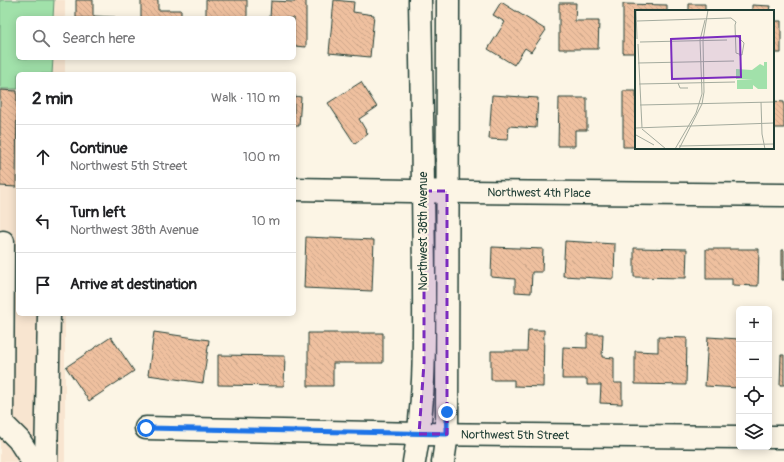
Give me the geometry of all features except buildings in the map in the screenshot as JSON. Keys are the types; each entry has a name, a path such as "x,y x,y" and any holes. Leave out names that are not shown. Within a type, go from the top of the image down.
{"street":[{"name":"Northwest 38th Avenue","path":"414,462 419,434 424,362 424,191 420,0"},
{"name":"Northwest 38th Avenue","path":"443,462 447,434 448,0"},
{"name":"Northwest 4th Place","path":"296,189 784,195"},
{"path":"7,243 1,422 19,440 33,462"},
{"path":"46,462 49,316"},
{"name":"Northwest 5th Street","path":"146,428 419,434 736,437"},
{"path":"772,437 784,437"}],"highlighted area":[{"path":"424,191 447,191 447,434 419,434 424,363"}],"shaded area":[{"path":"0,0 65,0 65,16 16,16 16,60 65,60 65,72 16,72 16,316 65,316 65,462 0,462"}],"green space":[{"path":"0,0 54,0 53,16 16,16 16,60 53,60 52,72 16,72 16,89 0,89"}],"route":[{"path":"146,428 447,434 447,412"}]}
